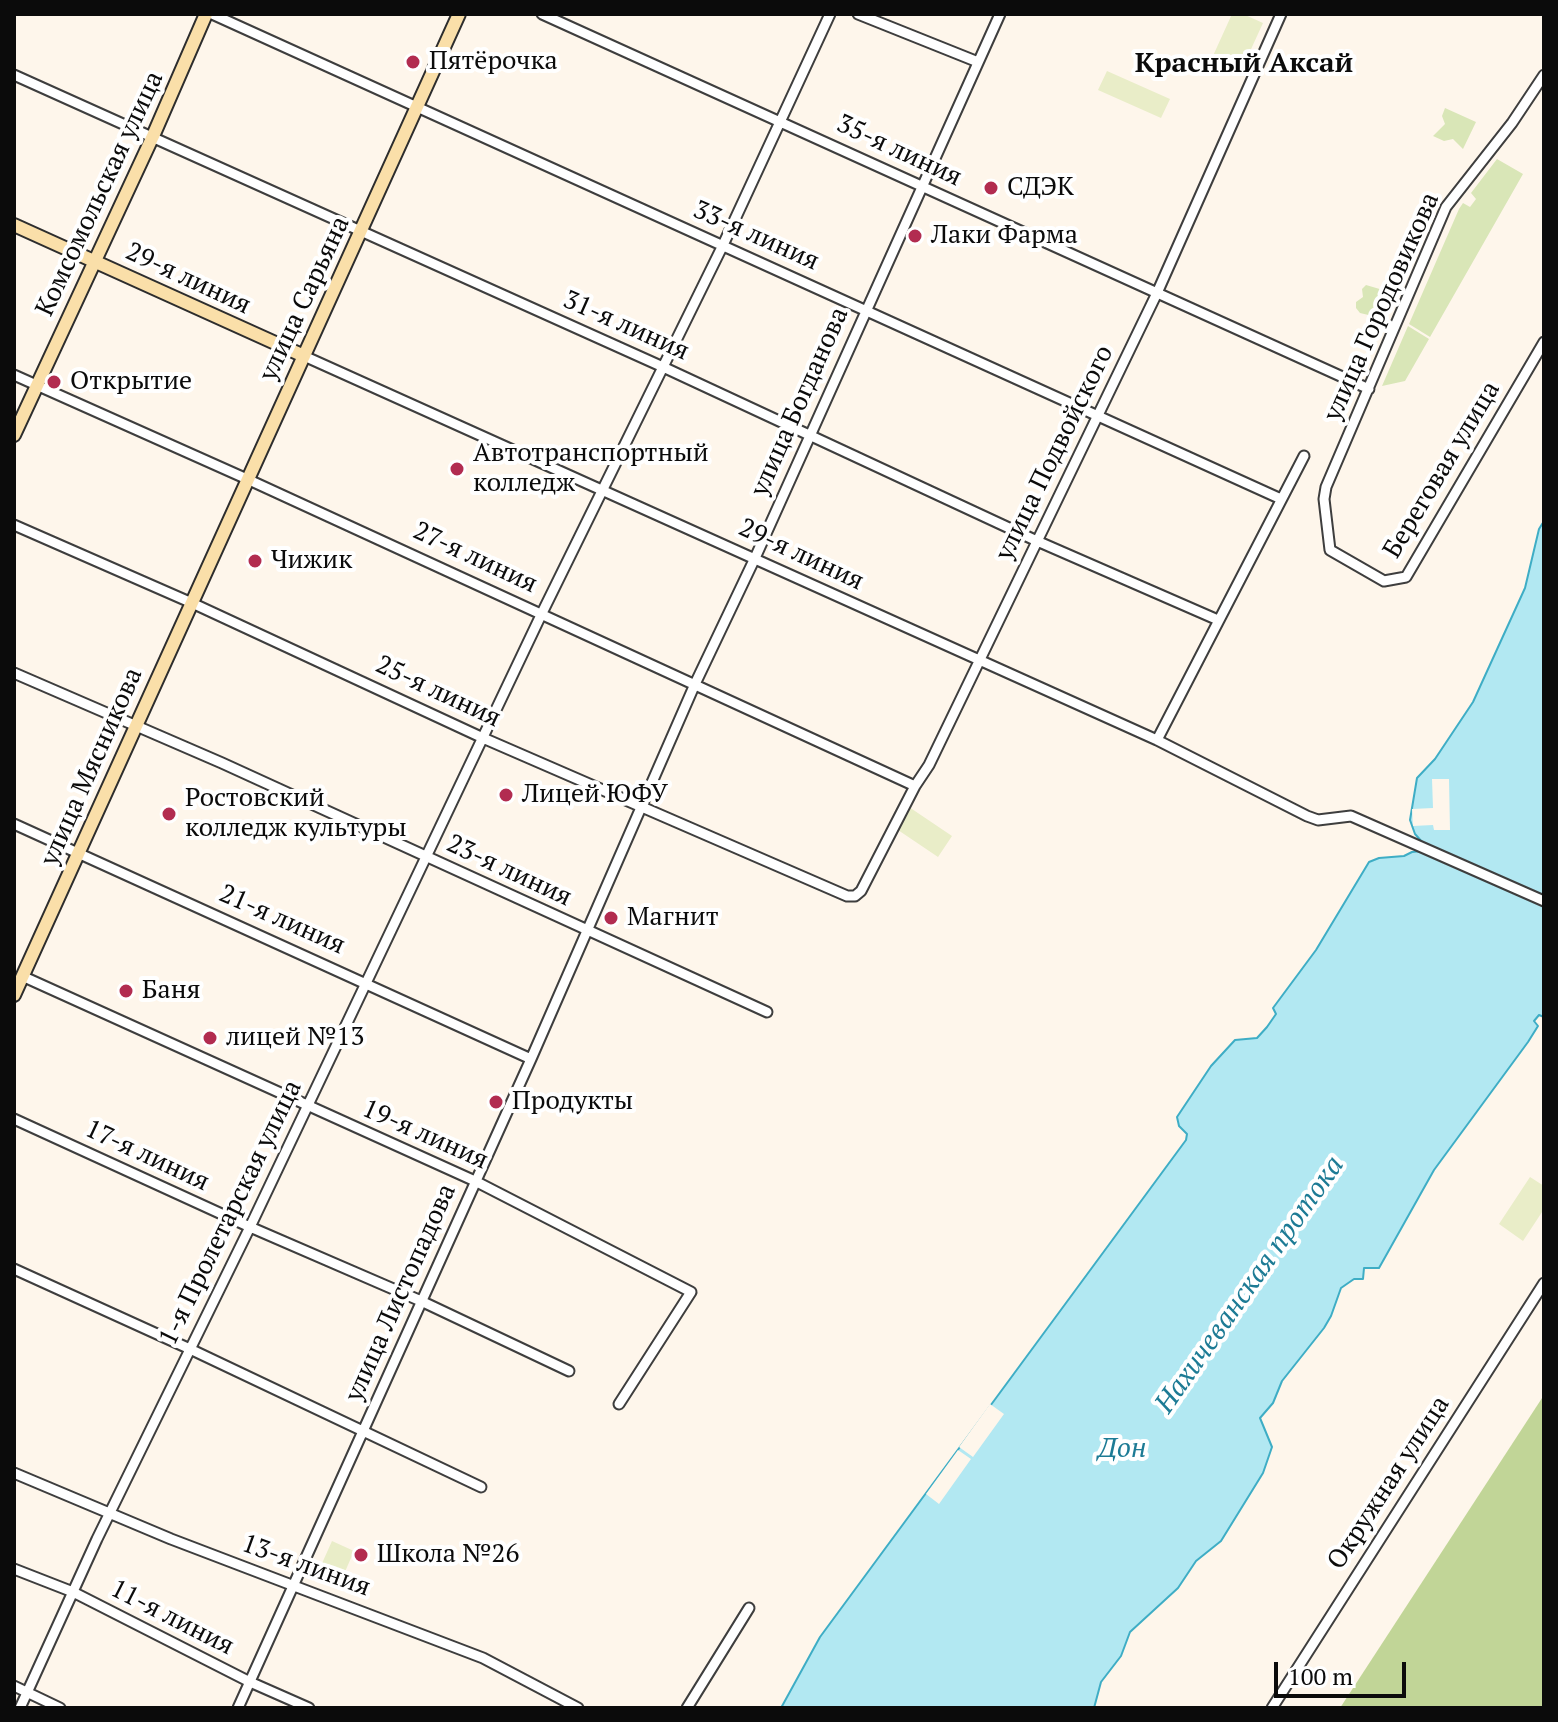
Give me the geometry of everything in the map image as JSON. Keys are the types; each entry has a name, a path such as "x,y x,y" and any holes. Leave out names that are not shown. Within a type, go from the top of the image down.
{"main road":[{"name":"Комсомольская улица","path":"14,435 153,136 206,14"},
{"name":"улица Сарьяна","path":"192,603 459,14"},
{"name":"29-я линия","path":"14,225 304,356"},
{"name":"улица Мясникова","path":"14,995 18,974 78,852 192,603"}],"street":[{"name":"33-я линия","path":"212,14 1281,499"},
{"name":"35-я линия","path":"542,14 1369,389"},
{"name":"1-я Пролетарская улица","path":"20,1708 542,613 723,245 830,14"},
{"path":"858,14 978,62"},
{"name":"улица Богданова","path":"640,807 1000,14"},
{"name":"улица Подвойского","path":"847,896 855,896 861,891 929,765 1157,293 1281,14"},
{"name":"31-я линия","path":"14,75 663,367 1037,541 1218,620"},
{"name":"улица Городовикова","path":"1326,487 1447,206 1512,123 1544,75"},
{"name":"Береговая улица","path":"1326,487 1324,499 1330,550 1384,581 1406,577 1544,342"},
{"name":"29-я линия","path":"304,356 1157,740 1318,820 1351,816 1544,901"},
{"name":"27-я линия","path":"14,375 542,613 915,786"},
{"path":"1157,740 1304,456"},
{"name":"25-я линия","path":"14,525 192,603 483,738 847,896"},
{"name":"23-я линия","path":"14,673 136,724 767,1012"},
{"name":"улица Листопадова","path":"238,1708 531,1059 640,807"},
{"name":"21-я линия","path":"14,824 531,1059"},
{"name":"19-я линия","path":"18,974 475,1181 691,1292 619,1404"},
{"name":"17-я линия","path":"14,1119 421,1301 569,1371"},
{"path":"14,1269 481,1487"},
{"name":"Окружная улица","path":"1272,1708 1544,1283"},
{"name":"13-я линия","path":"14,1473 110,1514 483,1658 578,1708"},
{"name":"11-я линия","path":"14,1569 73,1592 250,1682 309,1708"},
{"path":"687,1708 749,1608"},
{"path":"14,1686 60,1708"}],"green space":[{"path":"1232,14 1243,14 1263,23 1241,71 1212,58"},
{"path":"1107,71 1170,99 1161,118 1098,90"},
{"path":"1445,108 1476,122 1463,149 1453,139 1444,141 1433,136 1445,124 1442,116"},
{"path":"1497,159 1523,174 1430,337 1409,324 1459,209 1463,203 1470,207 1476,199 1471,193"},
{"path":"1366,285 1387,294 1377,317 1360,313 1356,308"},
{"path":"1408,326 1429,339 1405,381 1382,386"},
{"path":"909,807 952,836 938,857 895,828"},
{"path":"1530,1177 1544,1186 1544,1209 1523,1241 1499,1224"},
{"path":"1544,1395 1544,1708 1340,1708"},
{"path":"332,1541 354,1551 338,1588 315,1579"}],"water":[{"name":"Дон","path":"1544,521 1544,1017 1539,1015 1534,1021 1538,1026 1528,1042 1434,1170 1379,1268 1364,1268 1363,1279 1354,1279 1341,1288 1324,1328 1282,1381 1273,1403 1260,1418 1272,1447 1263,1473 1221,1541 1196,1561 1178,1588 1130,1632 1121,1656 1101,1682 1094,1708 781,1708 820,1637 1186,1140 1187,1134 1179,1126 1177,1117 1211,1066 1235,1040 1257,1038 1267,1027 1276,1014 1273,1008 1316,950 1369,862 1422,851 1423,843 1415,834 1410,820 1417,778 1435,759 1473,702 1525,588 1539,529"}],"pier":[{"path":"1432,779 1449,779 1450,830 1434,830 1433,825 1413,826 1412,809 1433,808"},
{"path":"990,1404 1004,1414 973,1457 959,1447"},
{"path":"958,1450 971,1459 939,1504 926,1494"}],"place":[{"name":"Пятёрочка","path":"413,62"},
{"name":"СДЭК","path":"991,188"},
{"name":"Лаки Фарма","path":"915,236"},
{"name":"Открытие","path":"54,382"},
{"name":"Автотранспортный колледж","path":"457,469"},
{"name":"Чижик","path":"255,561"},
{"name":"Лицей ЮФУ","path":"506,795"},
{"name":"Ростовский колледж культуры","path":"169,814"},
{"name":"Магнит","path":"611,918"},
{"name":"Баня","path":"126,991"},
{"name":"лицей №13","path":"210,1038"},
{"name":"Продукты","path":"496,1102"},
{"name":"Школа №26","path":"361,1555"}],"district":[{"name":"Красный Аксай","path":"1244,64"}],"water label":[{"name":"Нахичеванская протока","path":"1250,1285"}]}
